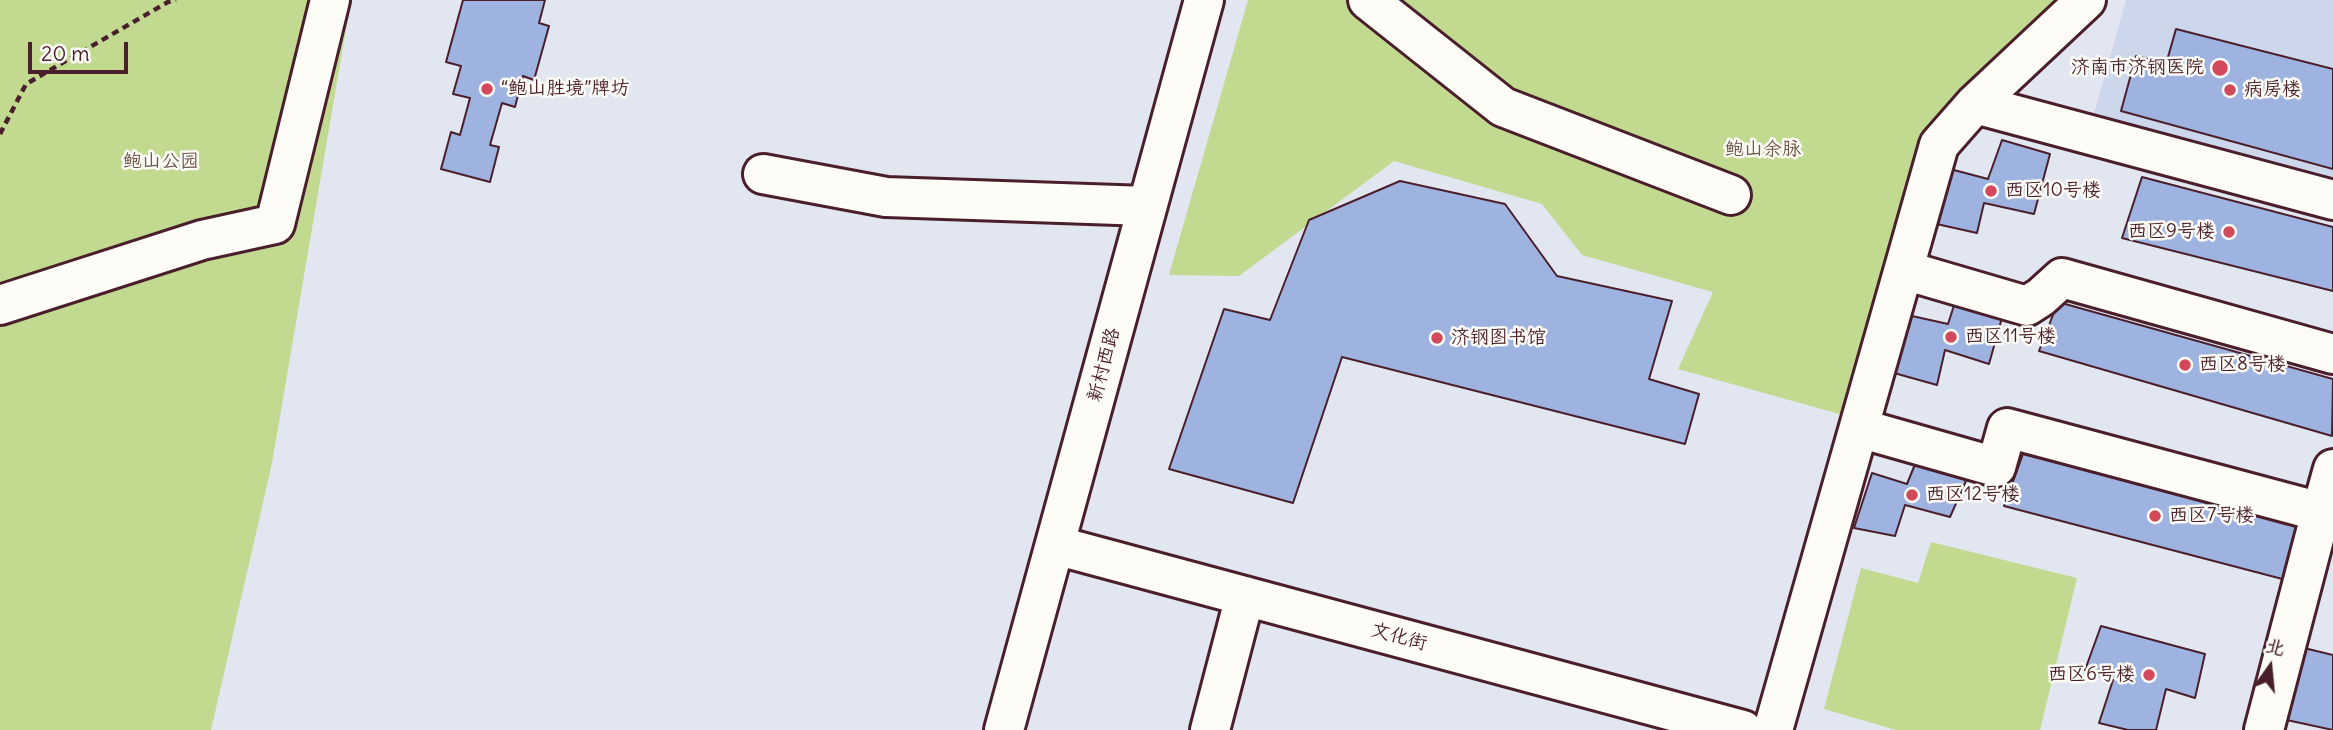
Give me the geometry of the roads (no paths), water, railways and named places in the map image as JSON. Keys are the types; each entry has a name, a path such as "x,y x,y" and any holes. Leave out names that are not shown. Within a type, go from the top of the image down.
{"street":[{"path":"0,305 202,240 275,224 330,0"},
{"name":"新村西路","path":"1004,730 1204,0"},
{"path":"1368,0 1503,107 1731,195"},
{"path":"1773,730 1939,145 1975,104 2086,0"},
{"path":"1975,104 2333,200"},
{"path":"763,174 886,197 1147,206"},
{"path":"1904,271 2027,306 2062,278 2333,354"},
{"path":"1859,428 1996,467 2007,428 2321,512"},
{"path":"2264,730 2320,568 2321,512 2333,469"},
{"name":"文化街","path":"1055,545 1743,730"},
{"path":"1210,730 1245,596"}],"place":[{"name":"济南市济钢医院","path":"2220,68"},
{"name":"“鲍山胜境”牌坊","path":"487,89"},
{"name":"病房楼","path":"2230,90"},
{"name":"西区10号楼","path":"1991,191"},
{"name":"西区9号楼","path":"2229,232"},
{"name":"西区11号楼","path":"1951,337"},
{"name":"济钢图书馆","path":"1437,338"},
{"name":"西区8号楼","path":"2185,365"},
{"name":"西区12号楼","path":"1912,495"},
{"name":"西区7号楼","path":"2155,516"},
{"name":"西区6号楼","path":"2149,675"}],"park label":[{"name":"鲍山余脉","path":"1763,150"},
{"name":"鲍山公园","path":"161,162"}]}
